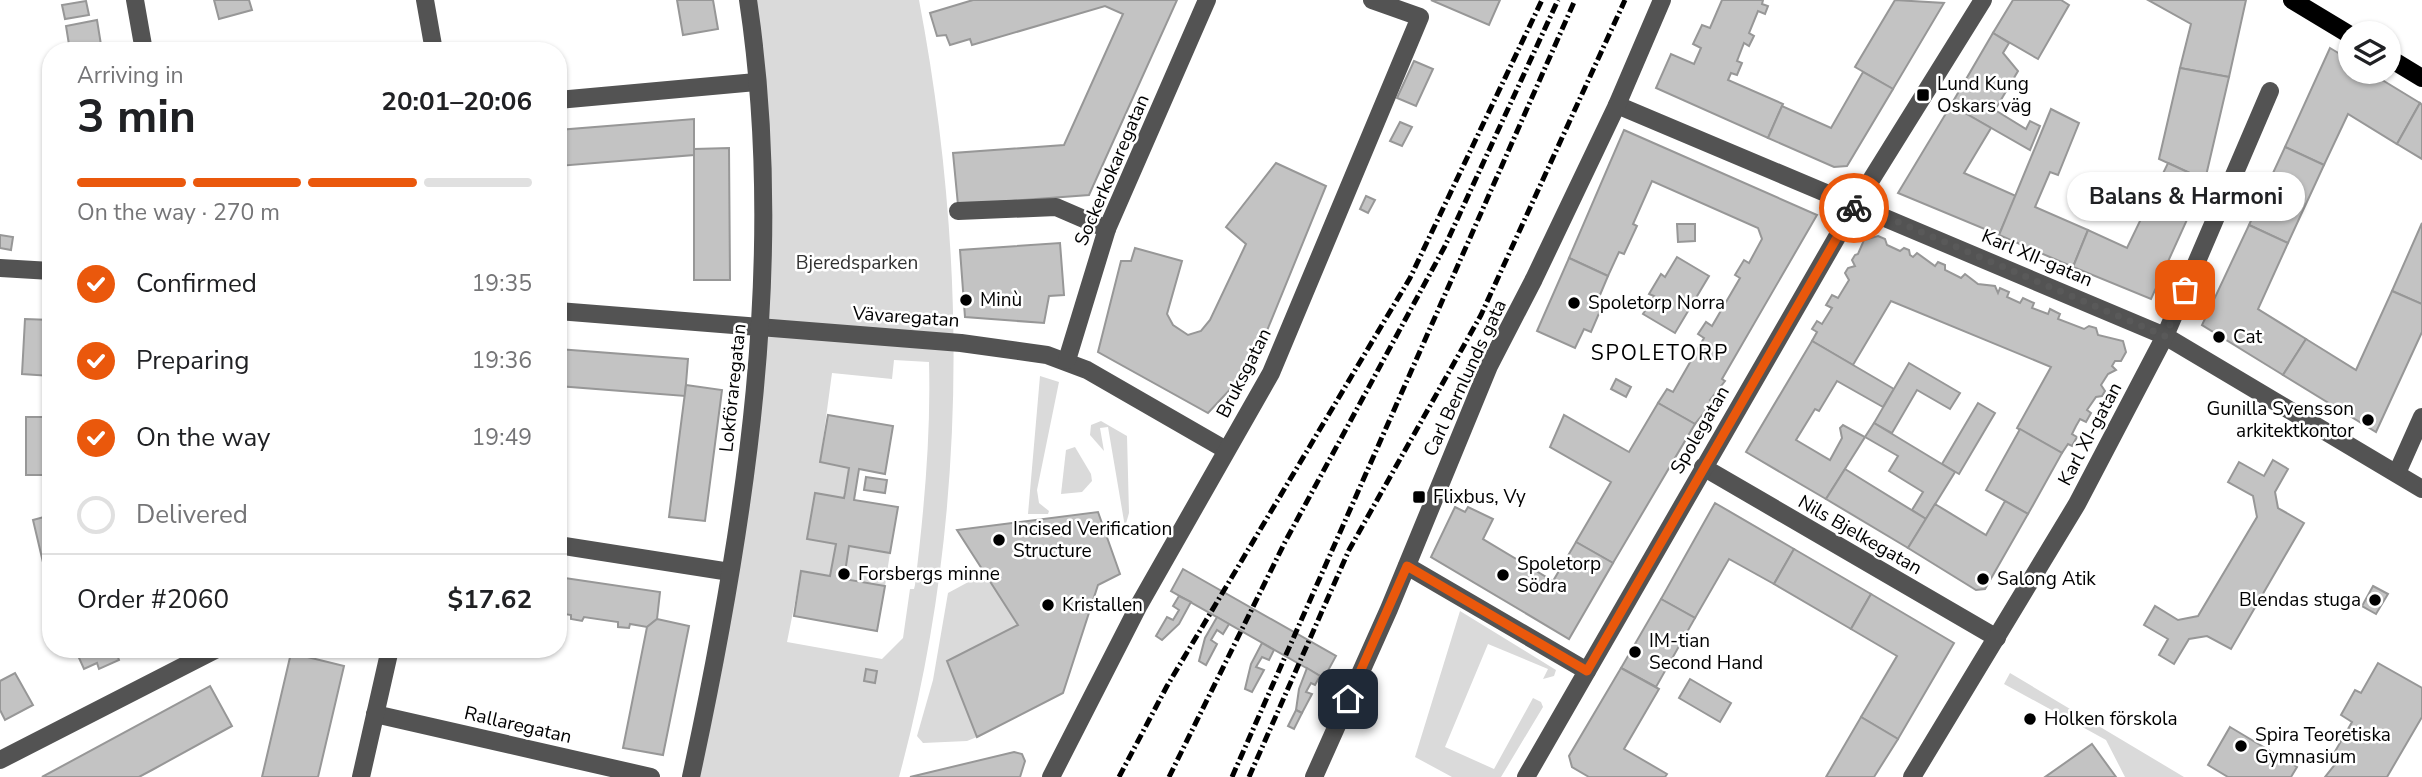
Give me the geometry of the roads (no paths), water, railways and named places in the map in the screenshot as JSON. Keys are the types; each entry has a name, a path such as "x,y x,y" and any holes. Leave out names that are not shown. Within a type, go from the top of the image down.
{"main road":[{"path":"2292,0 2338,28"},
{"path":"2401,65 2422,78"}],"street":[{"path":"135,0 142,42"},
{"path":"425,0 432,42"},
{"name":"Lokföraregatan","path":"691,777 730,572 762,327 763,187 748,0"},
{"name":"Sockerkokaregatan","path":"1067,360 1107,229 1207,0"},
{"name":"Bruksgatan","path":"1051,777 1093,690 1271,373 1420,17 1372,0"},
{"name":"Carl Bernlunds gata","path":"1314,777 1407,566 1489,366 1617,105 1662,0"},
{"name":"Spolegatan","path":"1528,772 1856,204 1983,0"},
{"path":"567,99 756,82"},
{"name":"Karl XI-gatan","path":"1912,777 2077,504 2165,336 2270,91"},
{"name":"Karl XII-gatan","path":"1617,105 2165,336 2422,489"},
{"path":"958,211 1056,207 1107,229"},
{"path":"0,268 42,270"},
{"name":"Vävaregatan","path":"567,312 991,345 1067,360 1226,450"},
{"path":"2397,474 2422,418"},
{"name":"Nils Bjelkegatan","path":"1703,467 1997,638"},
{"path":"567,546 730,572"},
{"path":"1407,566 1587,671"},
{"path":"0,760 199,658"},
{"path":"360,777 388,658"},
{"name":"Rallaregatan","path":"376,714 651,777"},
{"path":"1528,772 1547,777"}],"railway":[{"path":"1119,777 1167,686 1410,278 1542,0"},
{"path":"1169,777 1285,542 1445,246 1558,0"},
{"path":"1232,777 1575,0"},
{"path":"1249,777 1349,550 1481,315 1625,0"}],"place":[{"name":"Lund Kung Oskars väg","path":"1923,95"},
{"name":"Balans & Harmoni","path":"2185,290"},
{"name":"Minù","path":"966,300"},
{"name":"Spoletorp Norra","path":"1574,303"},
{"name":"Cat","path":"2219,337"},
{"name":"Gunilla Svensson arkitektkontor","path":"2368,420"},
{"name":"Flixbus, Vy","path":"1419,497"},
{"name":"Incised Verification Structure","path":"999,540"},
{"name":"Forsbergs minne","path":"844,574"},
{"name":"Spoletorp Södra","path":"1503,575"},
{"name":"Salong Atik","path":"1983,579"},
{"name":"Blendas stuga","path":"2375,600"},
{"name":"Kristallen","path":"1048,605"},
{"name":"IM-tian Second Hand","path":"1635,652"},
{"name":"Holken förskola","path":"2030,719"},
{"name":"Spira Teoretiska Gymnasium","path":"2241,746"}],"district":[{"name":"SPOLETORP","path":"1660,353"}],"park label":[{"name":"Bjeredsparken","path":"857,263"}]}
